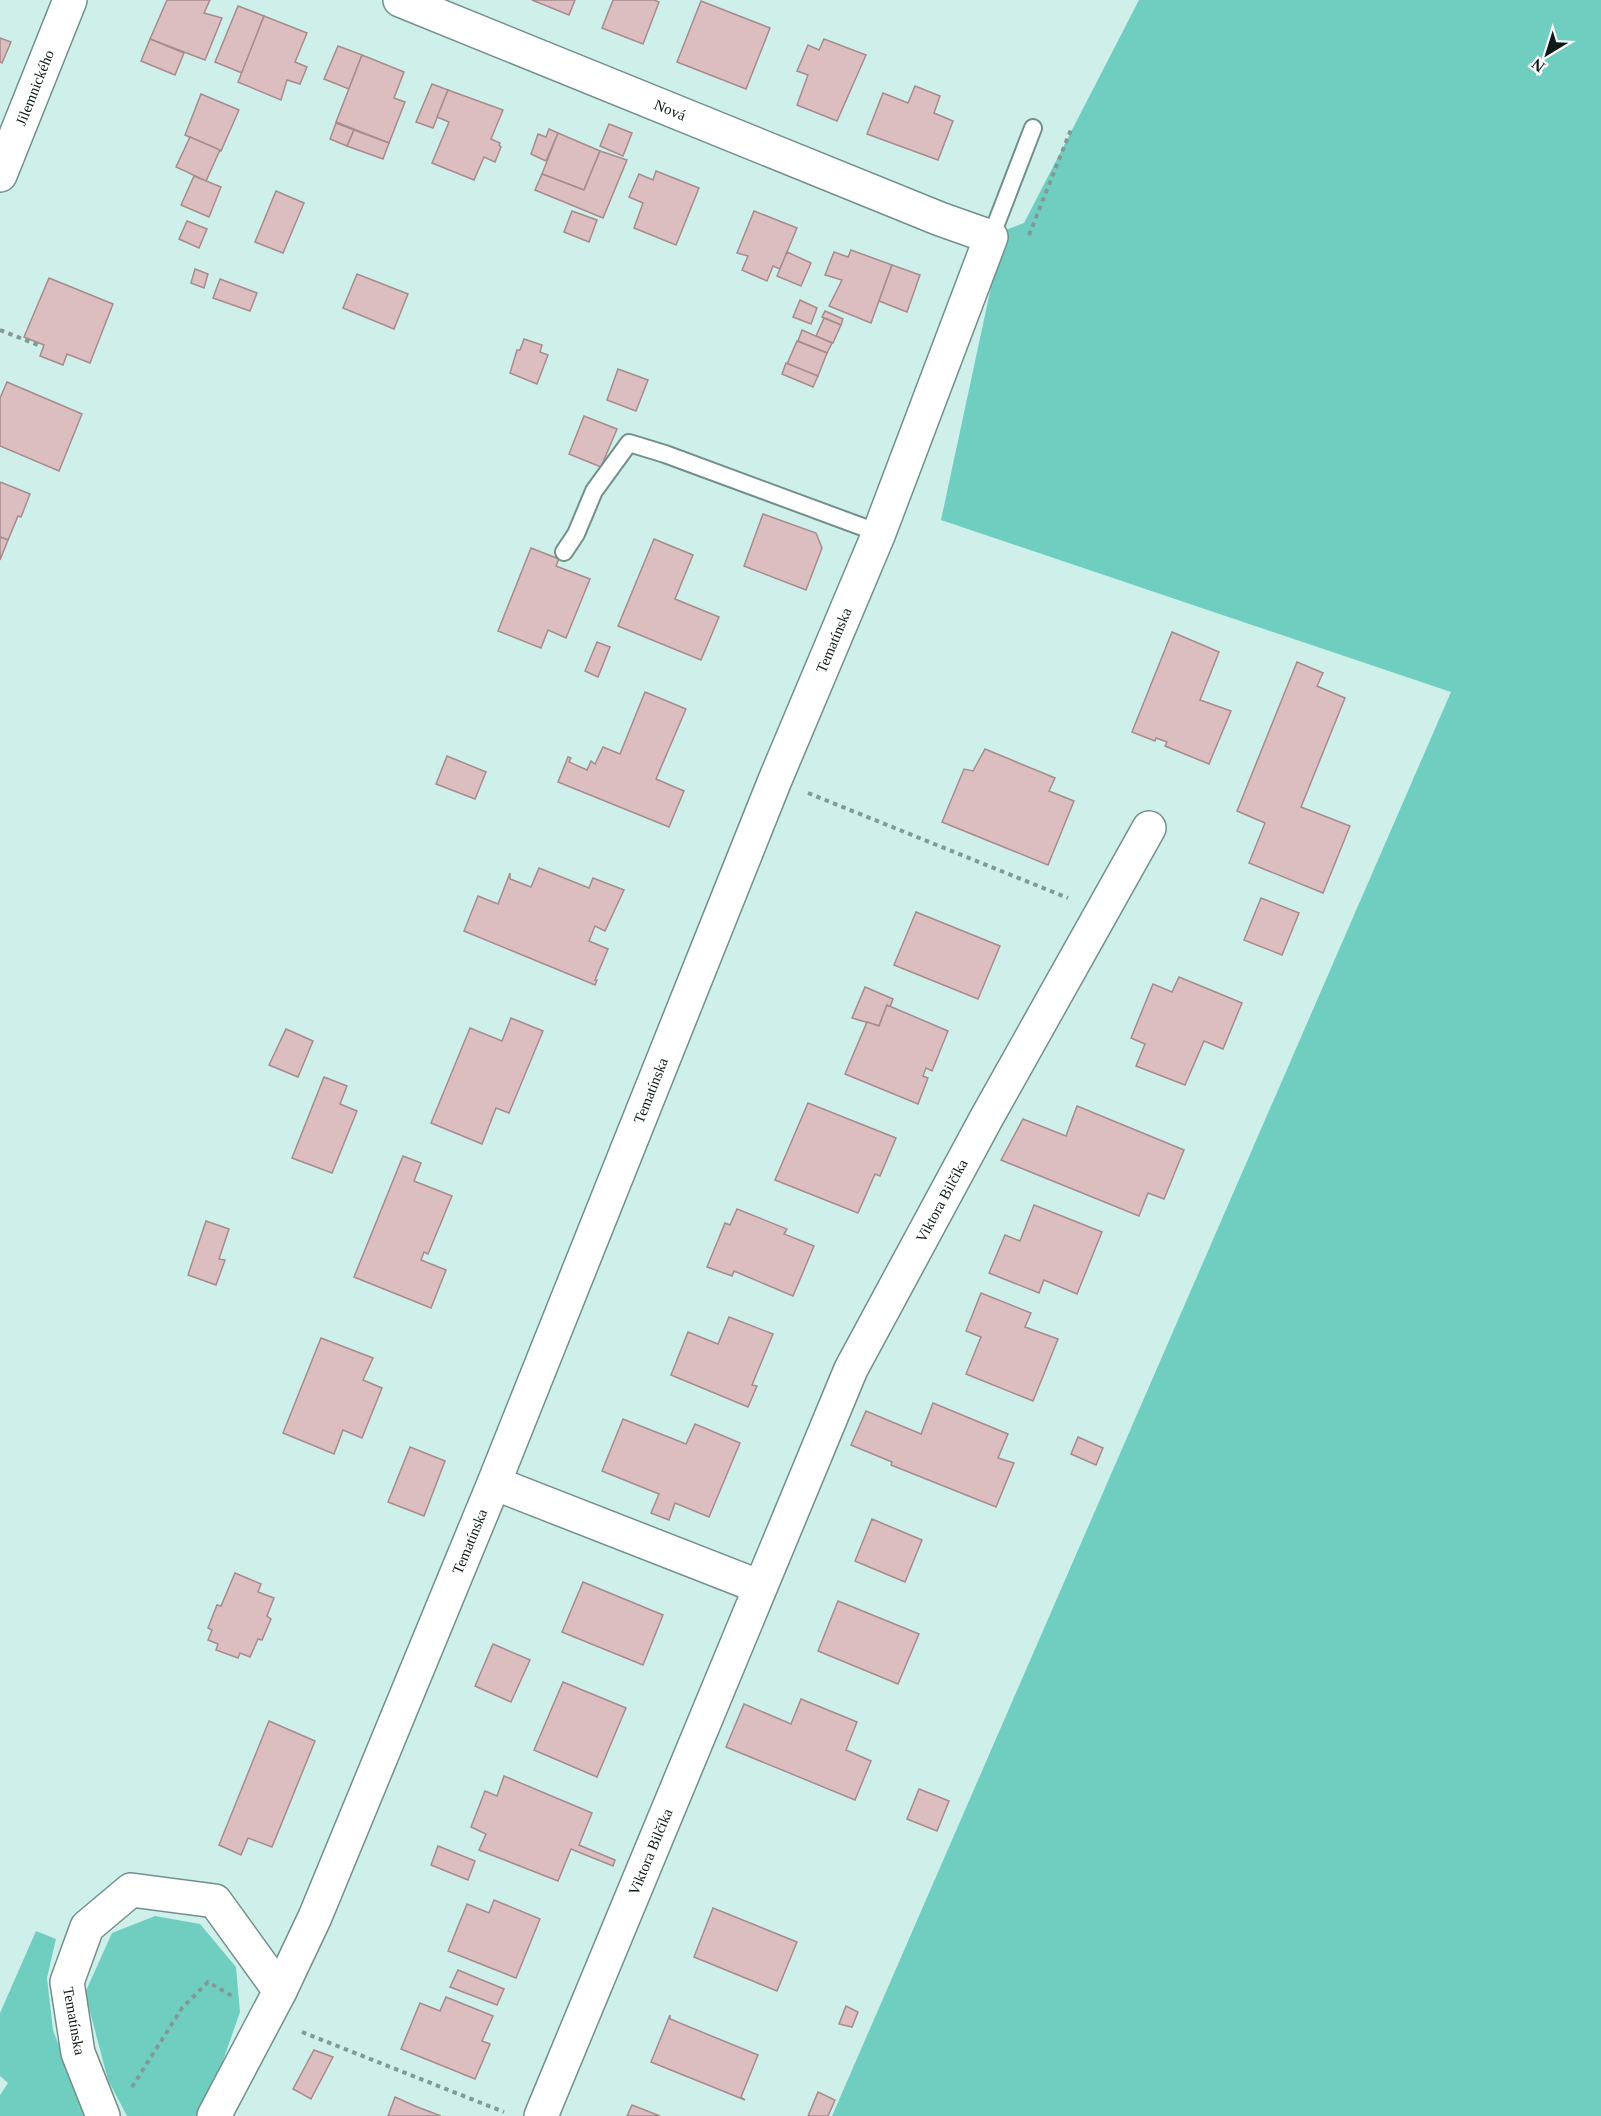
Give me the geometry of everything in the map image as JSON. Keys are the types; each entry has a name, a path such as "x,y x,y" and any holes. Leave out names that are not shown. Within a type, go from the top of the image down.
{"street":[{"name":"Jilemnického","path":"0,175 70,0"},
{"name":"Nová","path":"400,0 940,219 991,237"},
{"name":"Tematínska","path":"214,2116 280,1991 315,1917 494,1483 775,780 879,533 991,237"},
{"name":"Viktora Bilčíka","path":"541,2116 850,1370 987,1117 1149,828"},
{"path":"494,1483 760,1587"},
{"name":"Tematínska","path":"115,2106 78,2053 67,1982 87,1928 131,1890 215,1901 280,1991"}],"lane":[{"path":"991,237 1033,128"},
{"path":"564,552 576,534 594,491 629,443 665,454 879,533"}],"path":[{"path":"0,330 38,345"},
{"path":"801,790 1102,912"},
{"path":"115,2106 182,2008 208,1982 237,1999"},
{"path":"297,2029 515,2116"}],"green space":[{"path":"1139,0 1601,0 1601,2116 832,2116 1451,692 941,520 1003,231 1024,223"},
{"path":"155,1916 200,1924 236,1967 240,2012 218,2075 197,2116 127,2116 108,2080 85,1993 112,1933"},
{"path":"36,1931 56,1939 47,1978 53,2030 85,2116 0,2116 0,2095 8,2083 0,2076 0,2013"}],"building":[{"path":"167,0 210,0 204,13 222,18 205,60 150,39"},
{"path":"532,0 575,0 569,15"},
{"path":"613,0 659,2 643,44 602,28"},
{"path":"701,1 770,28 746,89 677,62"},
{"path":"238,6 264,16 242,73 215,62"},
{"path":"264,16 307,33 295,62 307,67 300,84 287,80 281,100 238,82"},
{"path":"0,38 11,42 2,63 0,62"},
{"path":"150,39 184,53 175,75 141,61"},
{"path":"824,39 866,55 837,121 797,105 808,75 797,71 808,45 819,50"},
{"path":"338,46 362,55 349,89 324,79"},
{"path":"362,55 404,72 394,98 405,102 389,143 336,122"},
{"path":"432,84 448,90 433,128 416,122"},
{"path":"915,86 940,96 934,113 953,121 938,160 867,134 883,93 908,103"},
{"path":"448,90 503,110 491,139 500,143 501,147 495,162 484,157 474,180 432,163 449,122 437,117"},
{"path":"201,94 239,110 221,151 185,135"},
{"path":"336,123 354,130 347,146 330,139"},
{"path":"609,124 632,133 623,156 600,146"},
{"path":"549,129 558,133 546,161 531,154 538,134 546,137"},
{"path":"354,130 389,143 383,159 347,146"},
{"path":"558,133 600,151 584,190 542,174"},
{"path":"190,137 220,150 206,181 176,167"},
{"path":"600,151 627,160 603,218 535,190 542,174 584,190"},
{"path":"656,171 699,188 676,245 634,228 643,203 629,197 639,174 653,180"},
{"path":"194,176 221,187 209,217 181,205"},
{"path":"276,191 304,203 283,253 255,242"},
{"path":"572,211 597,220 589,242 564,232"},
{"path":"754,211 797,228 780,269 773,266 767,281 742,270 748,256 737,253"},
{"path":"187,221 207,229 199,248 179,239"},
{"path":"851,250 892,265 871,323 829,306 842,280 825,275 834,252 848,257"},
{"path":"787,252 811,263 801,286 777,276"},
{"path":"892,265 920,275 907,312 879,301"},
{"path":"195,269 208,274 204,288 191,283"},
{"path":"357,274 408,294 394,329 343,308"},
{"path":"49,278 113,304 90,363 67,354 63,365 40,356 44,345 24,337"},
{"path":"220,279 257,293 250,311 213,298"},
{"path":"800,300 817,308 811,324 793,317"},
{"path":"825,311 843,319 841,325 822,317"},
{"path":"824,318 841,325 833,343 816,336"},
{"path":"802,330 832,343 827,353 798,341"},
{"path":"524,339 542,345 540,352 548,355 537,384 510,373 517,350 520,350"},
{"path":"797,341 827,353 818,376 787,364"},
{"path":"786,363 818,376 813,387 782,374"},
{"path":"618,369 648,380 636,411 607,400"},
{"path":"7,382 82,414 59,471 0,446 0,398"},
{"path":"584,416 617,429 601,467 569,454"},
{"path":"0,482 30,494 21,517 18,516 8,540 0,537"},
{"path":"763,514 816,533 822,548 806,590 744,566"},
{"path":"0,537 8,540 0,560"},
{"path":"654,539 693,555 675,599 719,617 701,660 618,626"},
{"path":"531,548 559,559 556,566 590,579 566,638 548,630 541,648 498,631"},
{"path":"1172,632 1219,652 1200,700 1231,711 1209,764 1165,746 1167,742 1156,738 1155,741 1132,732"},
{"path":"597,642 610,647 598,677 585,671"},
{"path":"1297,662 1323,673 1317,686 1345,698 1301,807 1350,826 1323,893 1249,863 1265,823 1237,811"},
{"path":"645,692 686,709 656,779 684,791 669,827 558,782 568,757 571,758 569,762 587,770 591,761 595,764 603,747 620,754"},
{"path":"985,749 1055,778 1049,791 1074,801 1048,865 942,822 964,769 973,771"},
{"path":"447,756 486,772 475,799 436,784"},
{"path":"539,868 589,888 593,878 624,890 605,931 595,926 589,941 608,949 595,985 464,931 478,896 498,904 510,873 510,879 531,887"},
{"path":"1261,898 1299,913 1282,955 1244,940"},
{"path":"916,912 1000,946 978,999 894,965"},
{"path":"1179,977 1242,1003 1223,1049 1204,1041 1185,1085 1136,1066 1145,1044 1131,1038 1153,984 1172,992"},
{"path":"865,987 893,999 890,1007 887,1005 879,1026 852,1018"},
{"path":"887,1005 948,1031 932,1071 926,1068 923,1076 928,1078 918,1104 845,1074 867,1022 879,1026"},
{"path":"511,1018 543,1031 509,1113 496,1108 482,1144 431,1123 470,1028 502,1041"},
{"path":"286,1029 313,1041 298,1077 269,1065"},
{"path":"324,1077 347,1086 340,1104 357,1111 332,1173 292,1158"},
{"path":"808,1103 896,1138 880,1176 875,1174 858,1213 775,1180"},
{"path":"1077,1106 1184,1150 1164,1199 1148,1193 1139,1216 1001,1160 1023,1119 1066,1136"},
{"path":"403,1156 421,1163 414,1181 452,1196 428,1254 424,1252 421,1260 446,1270 431,1308 354,1277"},
{"path":"1034,1205 1102,1232 1077,1294 1044,1280 1039,1293 989,1273 1005,1235 1020,1241"},
{"path":"737,1209 787,1229 784,1234 814,1246 793,1296 734,1271 732,1276 707,1267 725,1223 730,1225"},
{"path":"206,1221 229,1229 219,1259 225,1260 216,1285 188,1275"},
{"path":"981,1293 1031,1313 1025,1327 1058,1339 1033,1401 966,1374 981,1337 966,1331"},
{"path":"729,1317 773,1334 752,1385 757,1386 748,1407 671,1375 688,1332 718,1344"},
{"path":"321,1338 373,1358 363,1380 382,1388 362,1438 343,1430 334,1454 283,1433"},
{"path":"933,1403 1008,1434 998,1458 1014,1463 996,1507 891,1465 892,1462 851,1445 866,1411 921,1434"},
{"path":"623,1419 686,1444 695,1424 740,1443 709,1517 675,1503 669,1520 651,1513 659,1494 602,1471"},
{"path":"1078,1437 1103,1448 1096,1465 1071,1454"},
{"path":"410,1447 445,1461 424,1516 388,1502"},
{"path":"872,1519 922,1540 905,1582 855,1561"},
{"path":"235,1573 261,1584 258,1592 274,1598 267,1616 271,1619 262,1640 258,1639 250,1657 240,1653 238,1658 216,1650 218,1644 208,1640 212,1630 208,1628 217,1605 221,1606"},
{"path":"583,1582 663,1615 643,1665 562,1632"},
{"path":"838,1601 919,1634 898,1684 818,1651"},
{"path":"493,1644 530,1660 511,1702 475,1686"},
{"path":"563,1682 626,1708 597,1777 534,1750"},
{"path":"801,1699 857,1722 846,1750 871,1761 855,1800 726,1747 744,1704 791,1724"},
{"path":"269,1721 315,1741 272,1847 248,1838 241,1855 219,1845"},
{"path":"504,1776 592,1813 579,1845 615,1860 613,1866 571,1849 558,1881 479,1850 486,1834 471,1827 485,1791 497,1796"},
{"path":"919,1789 949,1801 937,1831 907,1819"},
{"path":"438,1846 475,1861 468,1880 431,1865"},
{"path":"494,1900 540,1919 516,1978 448,1951 467,1904 489,1913"},
{"path":"713,1908 797,1942 777,1991 694,1957"},
{"path":"458,1970 504,1989 497,2005 450,1987"},
{"path":"446,1997 493,2016 482,2041 490,2044 475,2079 401,2049 420,2003 440,2011"},
{"path":"846,2006 858,2012 852,2027 839,2024"},
{"path":"670,2015 670,2019 758,2055 741,2097 745,2100 651,2062"},
{"path":"314,2050 333,2057 311,2099 293,2089"},
{"path":"818,2092 835,2100 828,2116 808,2116"},
{"path":"395,2097 415,2106 441,2116 388,2116"},
{"path":"632,2105 660,2116 627,2116"}]}
